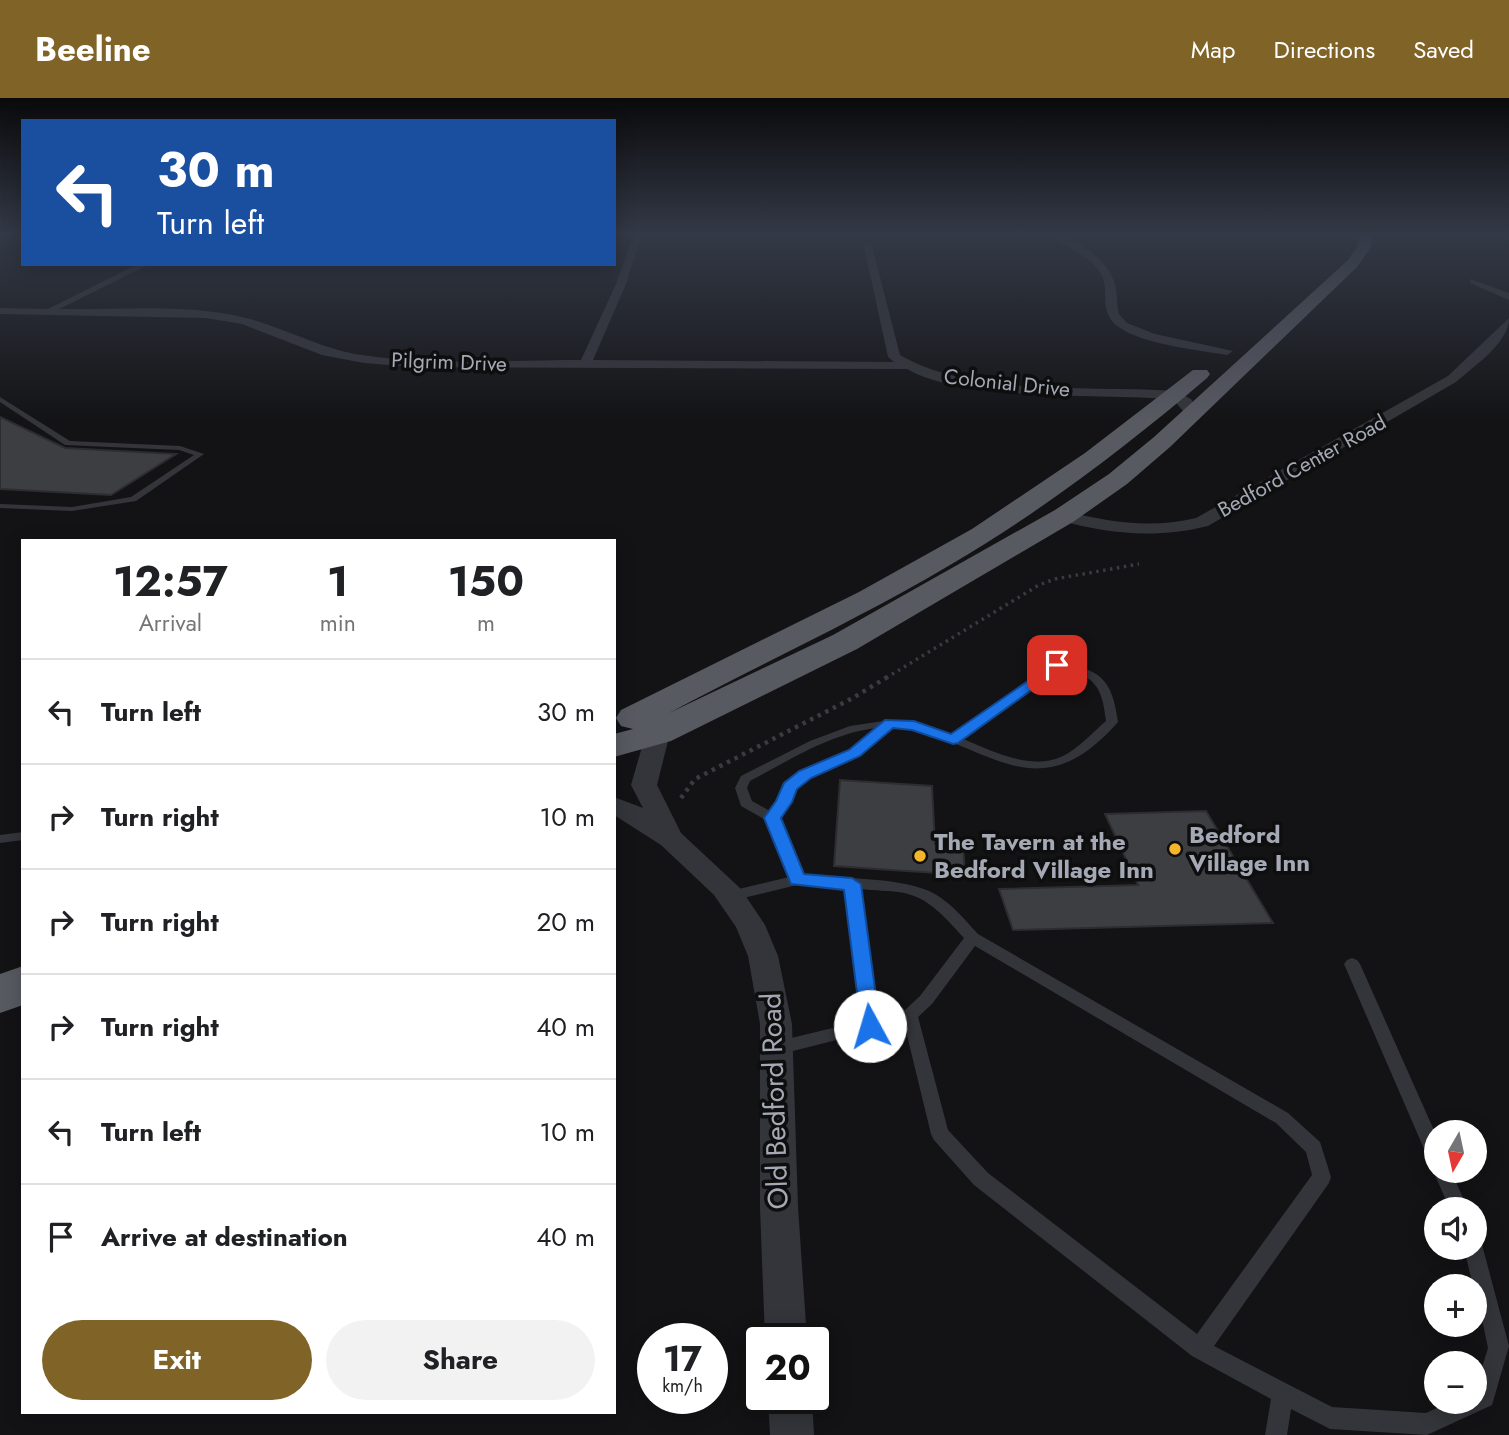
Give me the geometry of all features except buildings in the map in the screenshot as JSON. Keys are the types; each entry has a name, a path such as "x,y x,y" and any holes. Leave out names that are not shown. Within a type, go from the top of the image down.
{"highway":[{"path":"1284,303 1291,296"},
{"path":"616,728 812,628 947,554 1176,406 1312,296"},
{"path":"616,745 658,733 845,642 1064,516 1118,479 1176,406 1227,351 1244,337"},
{"path":"0,994 21,986"}],"street":[{"path":"46,311 77,296"},
{"path":"585,365 615,296"},
{"path":"880,296 894,357 906,366"},
{"path":"1111,296 1113,316 1122,325 1156,337 1227,351"},
{"name":"Pilgrim Drive","path":"0,311 161,312 244,321 322,351 364,359 585,365 906,366"},
{"name":"Bedford Center Road","path":"1064,516 1094,525 1149,532 1168,531 1202,522 1452,379 1485,350 1509,321"},
{"name":"Colonial Drive","path":"906,366 942,377 983,384 1113,392 1176,406"},
{"name":"Colonial Drive","path":"1113,392 1176,406"},
{"path":"658,733 644,785 671,836"},
{"name":"Old Bedford Road","path":"616,806 671,836 731,895 750,927 763,959 772,994 777,1048 779,1229 785,1323"},
{"path":"791,1414 792,1435"}],"lane":[{"path":"0,399 68,443 180,448 200,454 133,499 72,509 0,506"},
{"path":"797,880 772,818 747,803 741,788 745,779 837,732 890,723 914,726 953,740 1027,766 1063,761 1112,722 1109,694 1094,676 1079,668 1057,665 953,740"},
{"path":"772,818 784,802 789,786 805,775 855,753 890,723"},
{"path":"0,839 21,836"},
{"path":"731,895 797,880 906,888 928,896 942,905 973,938 1282,1118 1314,1148 1322,1177 1199,1349"},
{"path":"852,884 870,1026"},
{"path":"777,1048 910,1015 926,1000 973,938"},
{"path":"1352,964 1424,1128"},
{"path":"910,1015 940,1134 981,1179 1199,1349 1330,1419 1427,1424 1447,1414"},
{"path":"1477,1260 1499,1348 1487,1387"},
{"path":"1276,1435 1283,1394"}],"path":[{"path":"671,836 696,827 684,815 681,796 695,779 851,699 1038,585 1063,577 1139,565"}],"place":[{"name":"Bedford Village Inn","path":"1175,849"},
{"name":"The Tavern at the Bedford Village Inn","path":"920,856"}],"route":[{"path":"870,1026 852,884 797,880 772,818 784,802 789,786 805,775 855,753 890,723 914,726 953,740 1057,665"}]}
